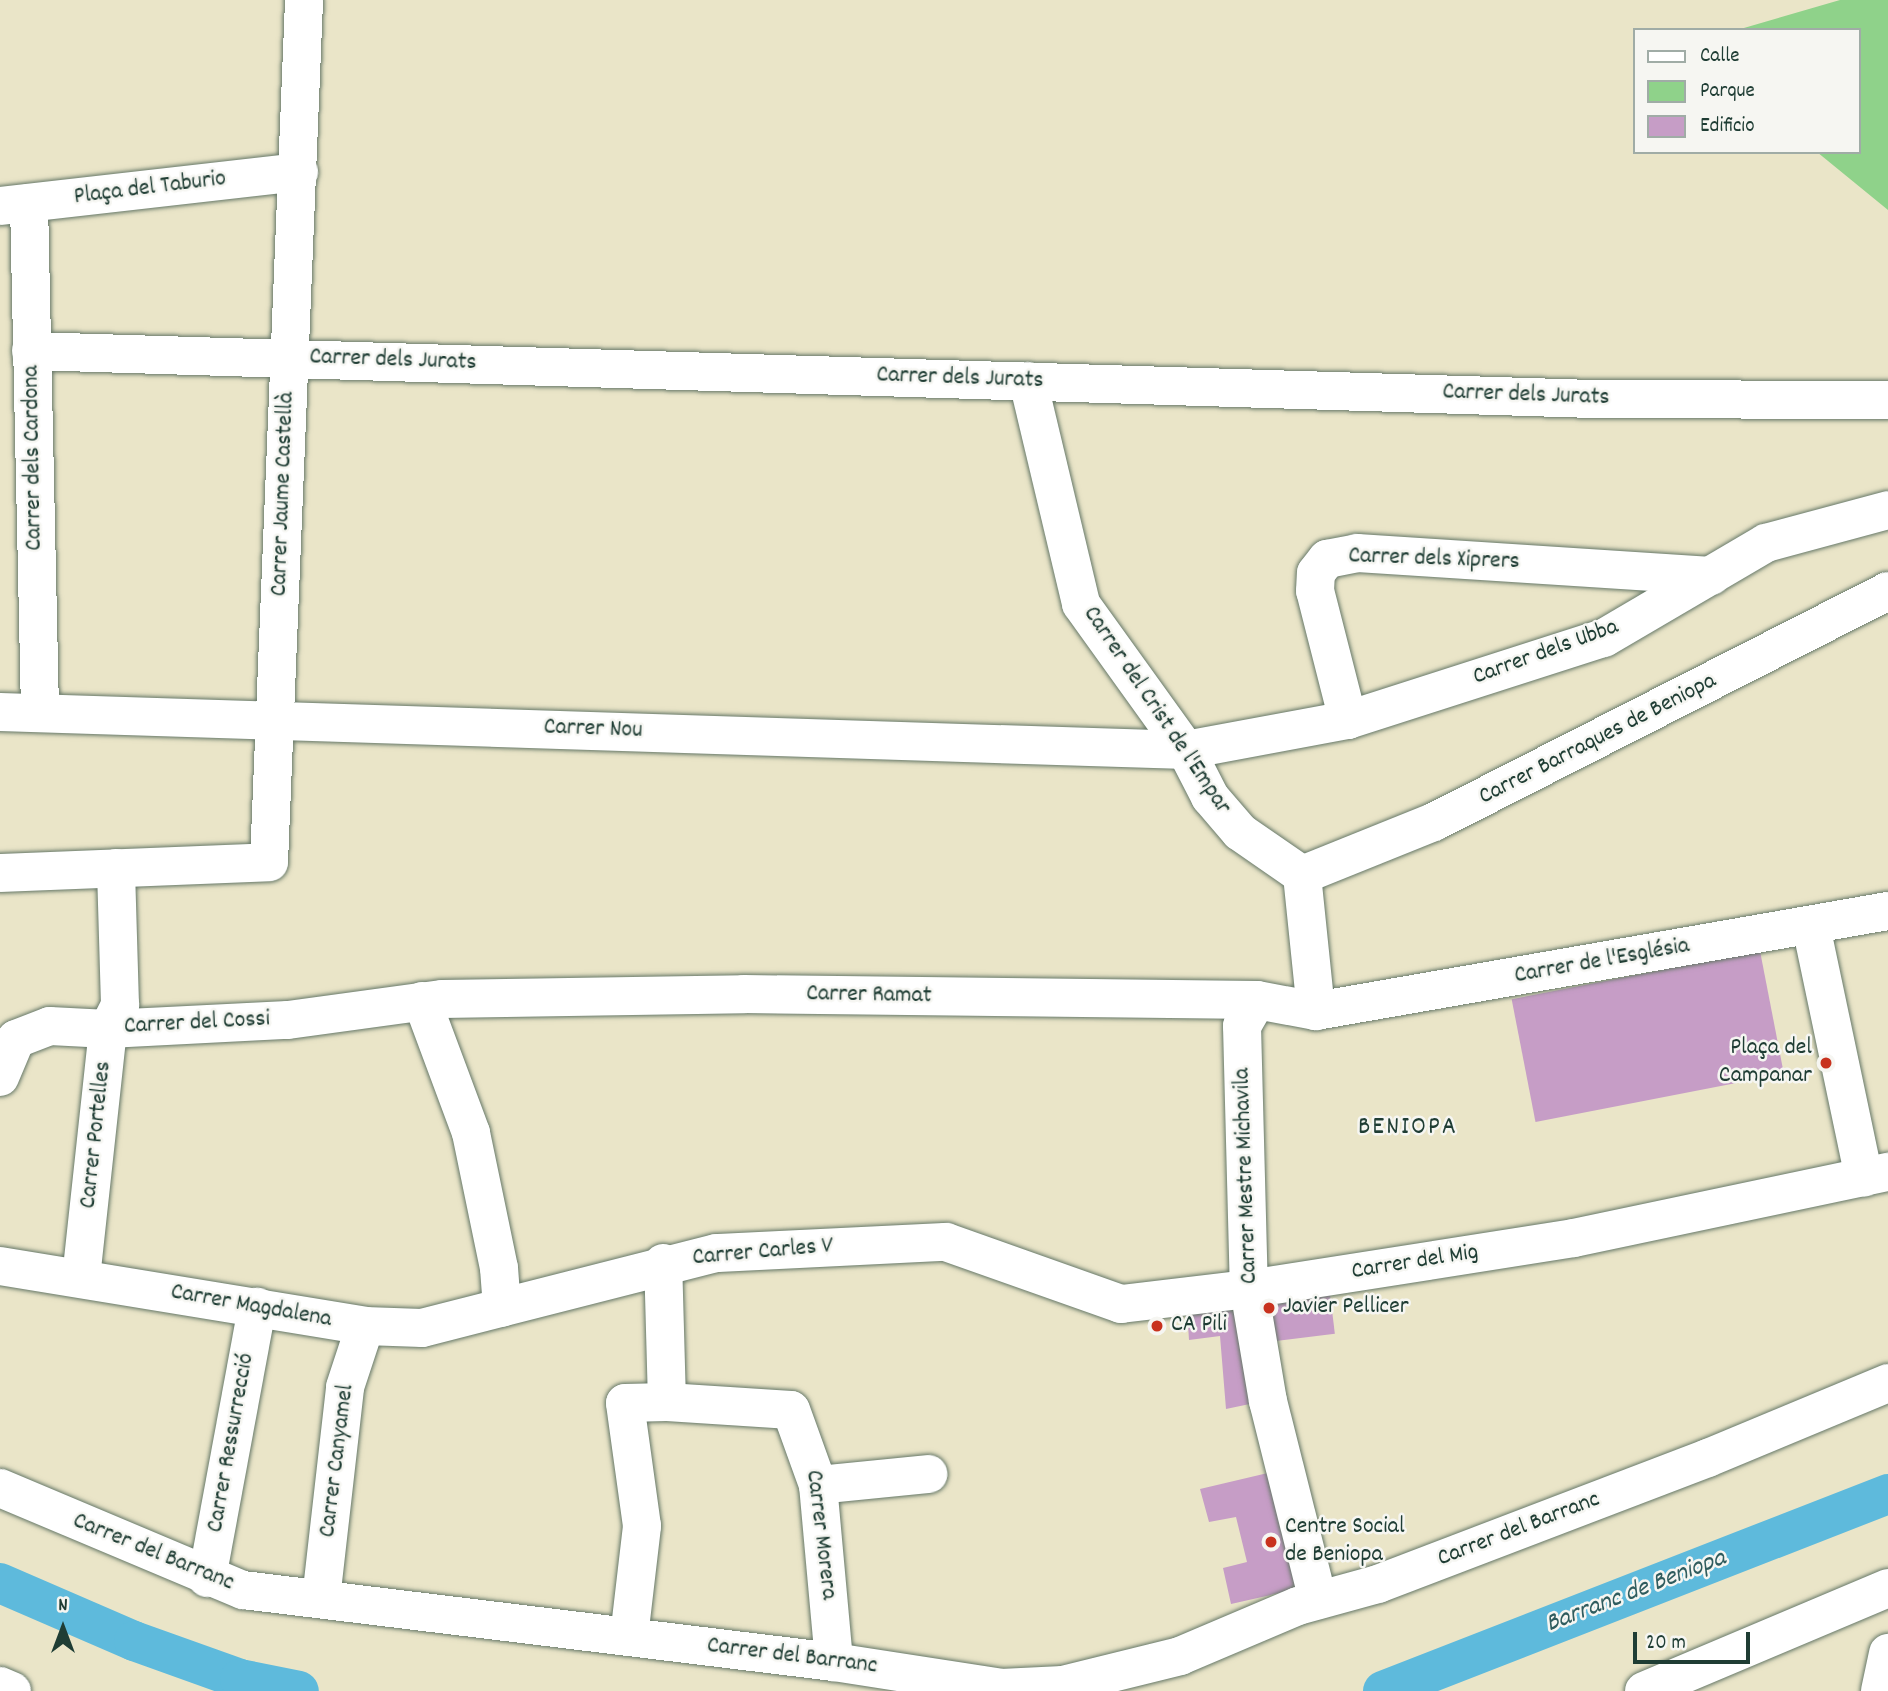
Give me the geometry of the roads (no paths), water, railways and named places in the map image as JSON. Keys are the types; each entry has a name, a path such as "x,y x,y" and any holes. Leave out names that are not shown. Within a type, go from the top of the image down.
{"street":[{"name":"Carrer Jaume Castellà","path":"116,868 269,862 277,720 304,0"},
{"name":"Plaça del Taburio","path":"15,204 299,172"},
{"name":"Carrer dels Cardona","path":"15,204 31,351 40,713"},
{"name":"Carrer dels Jurats","path":"31,351 1596,399 1888,400"},
{"name":"Carrer del Crist de l'Empar","path":"1028,381 1081,604 1186,750 1210,797 1240,832 1302,875"},
{"name":"Carrer dels Ubba","path":"1186,750 1348,720 1604,638 1766,543 1888,510"},
{"name":"Carrer dels Xiprers","path":"1348,720 1315,591 1316,573 1327,559 1357,553 1710,576"},
{"name":"Carrer Barraques de Beniopa","path":"1302,875 1434,822 1888,591"},
{"name":"Carrer Nou","path":"0,712 1186,750"},
{"path":"0,873 116,868"},
{"name":"Carrer Portelles","path":"81,1278 108,1029 120,1005 116,868"},
{"path":"1302,875 1316,1011"},
{"name":"Carrer de l'Església","path":"1316,1011 1888,911"},
{"path":"1811,926 1876,1174"},
{"name":"Carrer Ramat","path":"422,1001 744,994 1257,1000 1316,1011"},
{"name":"Carrer Mestre Michavila","path":"1257,1000 1242,1026 1249,1289 1268,1401 1318,1600"},
{"path":"422,1001 471,1133 499,1268 502,1308"},
{"name":"Carrer del Cossi","path":"0,1077 16,1039 26,1031 50,1026 108,1029 288,1020 422,1001"},
{"name":"Carrer del Mig","path":"946,1242 1121,1304 1249,1289 1574,1238 1876,1174"},
{"name":"Carrer Carles V","path":"502,1308 663,1263 717,1253 946,1242"},
{"path":"629,1637 642,1526 625,1403 667,1402 663,1263"},
{"name":"Carrer Magdalena","path":"0,1266 365,1326 422,1328 502,1308"},
{"name":"Carrer Ressurrecció","path":"207,1578 257,1307"},
{"name":"Carrer Canyamel","path":"321,1599 345,1387 365,1326"},
{"name":"Carrer del Barranc","path":"0,1488 207,1578 243,1590 834,1662 1001,1688 1063,1685 1180,1656 1318,1600 1378,1584 1709,1458 1888,1382"},
{"name":"Carrer Morera","path":"667,1402 790,1410 818,1485 834,1662"},
{"path":"818,1485 928,1474"},
{"path":"1644,1691 1888,1588"},
{"path":"1880,1691 1888,1653"},
{"path":"0,1686 12,1691"}],"waterway":[{"name":"Barranc de Beniopa","path":"1383,1691 1888,1494"},
{"name":"Barranc de Beniopa","path":"0,1583 134,1641 240,1679 299,1691"}],"place":[{"name":"Plaça del Campanar","path":"1826,1063"},
{"name":"Javier Pellicer","path":"1269,1308"},
{"name":"CA Pili","path":"1157,1326"},
{"name":"Centre Social de Beniopa","path":"1271,1542"}],"district":[{"name":"BENIOPA","path":"1408,1128"}]}
